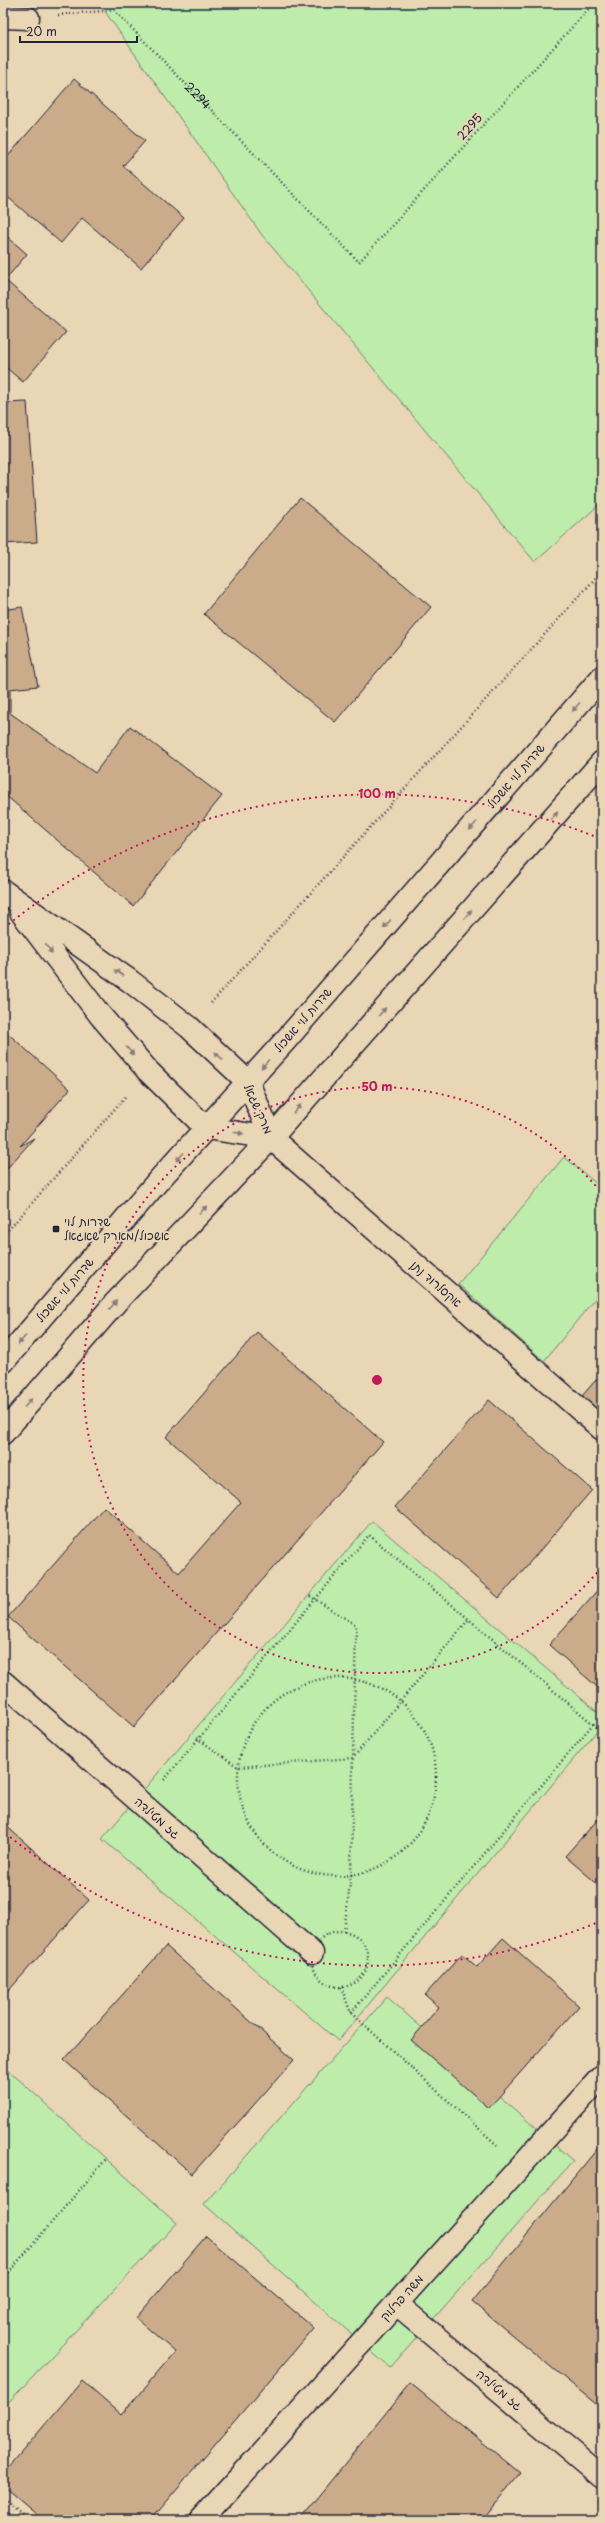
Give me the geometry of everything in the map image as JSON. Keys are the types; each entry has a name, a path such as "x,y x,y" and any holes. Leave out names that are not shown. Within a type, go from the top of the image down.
{"street":[{"path":"3,17 28,18"},
{"name":"שדרות לוי אשכול","path":"3,1362 206,1128 248,1082 602,677"},
{"path":"3,1433 116,1302 271,1138 602,762"},
{"name":"מרק שגאל","path":"6,893 130,981 189,1027 248,1082 271,1138"},
{"name":"מרק שגאל","path":"6,893 100,1015 148,1071 206,1128 271,1138"},
{"name":"אקסלרוד נתן","path":"271,1138 602,1429"},
{"name":"גז מטילדה","path":"3,1682 312,1953"},
{"name":"משה פרלוק","path":"201,2520 602,2076"},
{"name":"גז מטילדה","path":"397,2304 602,2476"}],"path":[{"name":"2295","path":"359,262 594,3"},
{"name":"2294","path":"28,18 114,10 359,262"},
{"path":"189,1027 602,571"},
{"path":"3,1236 148,1071"},
{"path":"143,1805 369,1535 602,1732"},
{"path":"308,1595 356,1625 352,1758 351,1876 344,1931"},
{"path":"198,1738 238,1767 352,1758 469,1619"},
{"path":"322,1678 354,1679 379,1687 401,1701 420,1722 433,1748 437,1777 434,1805 421,1831 402,1853 378,1869 351,1876 320,1876 292,1866 268,1849 250,1825 239,1797 238,1767 246,1736 264,1709 291,1688 322,1678"},
{"path":"351,2013 593,1724"},
{"path":"341,1987 351,2013 520,2166"},
{"path":"3,2279 107,2158"},
{"path":"3,2499 28,2520"}],"green space":[{"path":"99,3 602,3 602,502 535,562 262,235"},
{"path":"564,1157 602,1188 602,1290 544,1361 458,1284"},
{"path":"372,1521 602,1716 602,1725 338,2041 102,1839"},
{"path":"387,1997 573,2161 390,2368 204,2204"},
{"path":"5,2067 177,2223 3,2408 3,2069"}],"building":[{"path":"74,79 145,141 123,166 184,218 141,268 82,218 61,243 3,193 3,162"},
{"path":"3,233 27,254 5,280 66,332 23,382 3,365"},
{"path":"27,402 37,542 3,544 3,403"},
{"path":"300,498 431,607 335,722 204,614"},
{"path":"22,607 38,686 10,689 10,713 95,773 130,726 222,796 133,906 3,793 3,610"},
{"path":"3,1029 70,1089 20,1146 34,1138 3,1173"},
{"path":"257,1332 383,1442 134,1727 8,1617 104,1507 179,1573 241,1502 166,1437"},
{"path":"602,1373 602,1413 582,1396"},
{"path":"489,1400 592,1490 499,1598 395,1507"},
{"path":"602,1585 602,1691 549,1645"},
{"path":"602,1815 602,1888 565,1856"},
{"path":"3,1823 89,1900 3,1997"},
{"path":"503,1938 579,2006 489,2108 411,2040 439,2007 425,1995 462,1954 477,1967"},
{"path":"166,1946 294,2060 192,2174 64,2060"},
{"path":"602,2143 602,2409 472,2302"},
{"path":"206,2236 314,2328 150,2520 43,2520 3,2486 3,2474 82,2381 121,2415 175,2352 136,2318"},
{"path":"410,2383 520,2473 482,2520 299,2520"}],"place":[{"name":"שדרות לוי אשכול/מארק שאגאל","path":"56,1229"}]}
